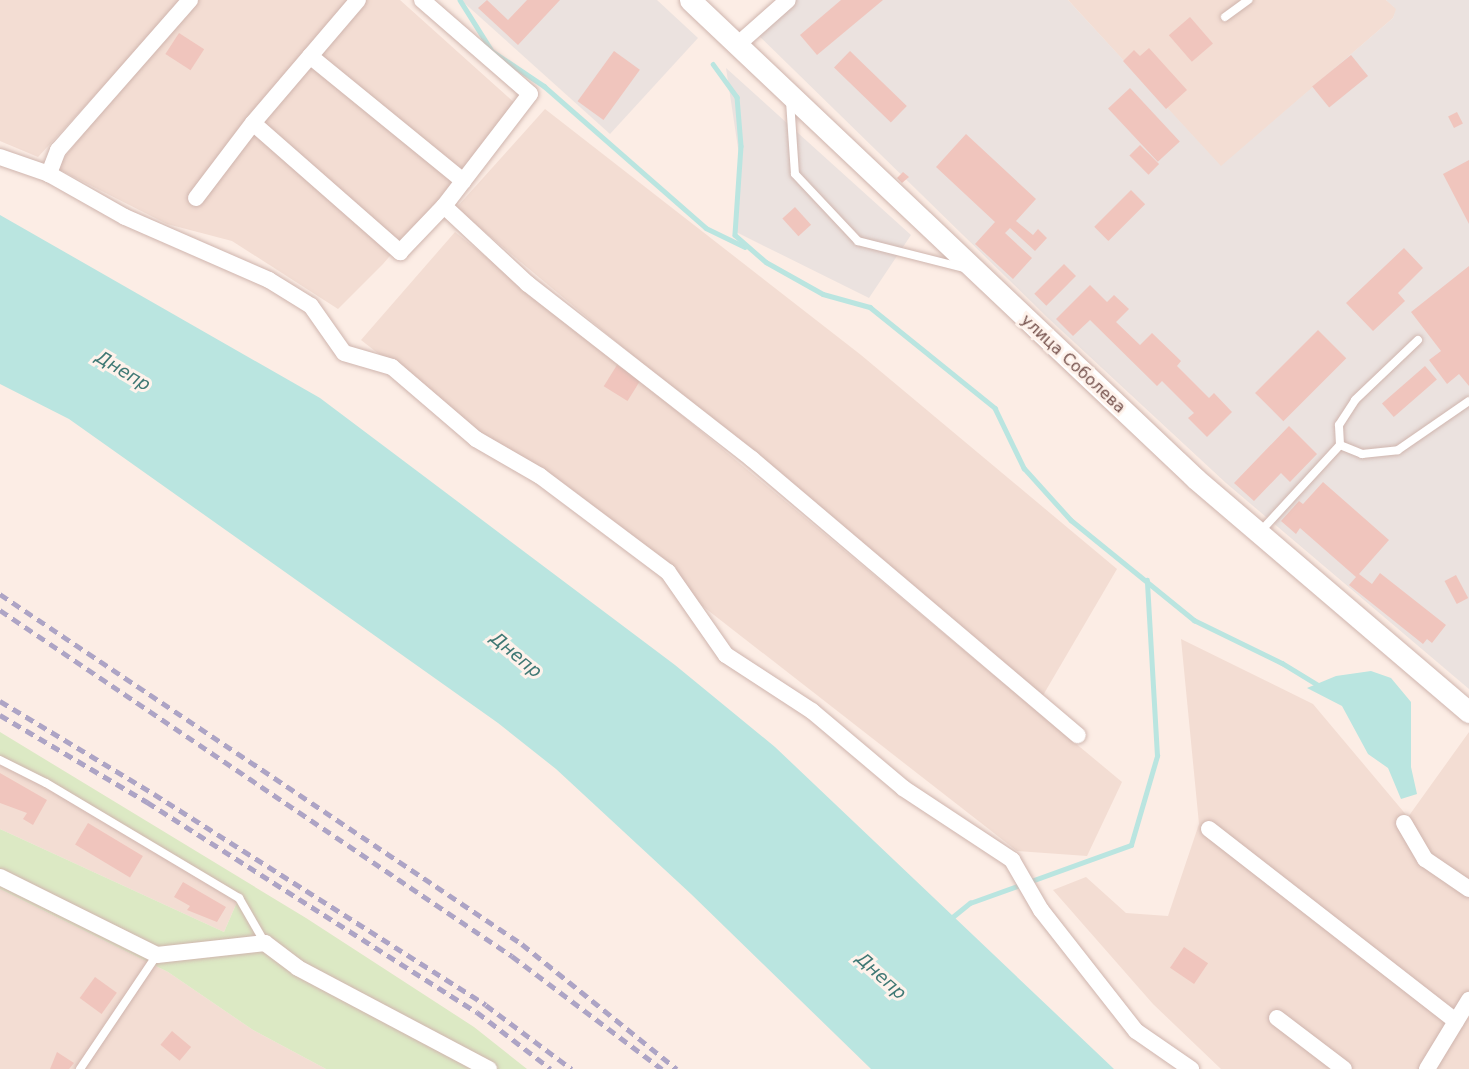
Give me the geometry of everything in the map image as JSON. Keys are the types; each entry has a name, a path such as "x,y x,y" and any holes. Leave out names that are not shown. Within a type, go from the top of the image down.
{"street":[{"path":"49,174 58,150 189,0"},
{"path":"196,198 253,123 357,0"},
{"path":"253,123 400,252 444,206 530,94 422,0"},
{"name":"улица Соболева","path":"690,0 973,270 1259,533 1469,712"},
{"path":"736,46 788,0"},
{"path":"310,56 463,181"},
{"path":"0,157 49,174 125,217 268,280 310,306 344,353 392,367 476,439 540,476 668,572 726,656 812,711 903,788 1012,860 1041,910 1136,1031 1191,1069"},
{"path":"444,206 528,285 761,466 1078,735"},
{"path":"1404,824 1425,859 1469,889"},
{"path":"1209,829 1456,1021"},
{"path":"0,877 157,955 265,943 298,968 489,1069"},
{"path":"1427,1069 1469,1000"},
{"path":"1277,1018 1344,1069"}],"lane":[{"path":"1225,17 1248,0"},
{"path":"790,97 795,174 858,241 973,270"},
{"path":"1259,533 1340,445 1339,424 1355,400 1418,340"},
{"path":"1340,445 1362,454 1398,450 1469,401"},
{"path":"0,759 239,898 265,943"},
{"path":"80,1069 157,955"}],"shaded area":[{"path":"0,0 183,0 38,157 0,141"},
{"path":"199,0 400,0 518,106 383,264 338,309 232,241 167,224 56,168 161,36"},
{"path":"461,0 657,0 698,38 610,134"},
{"path":"793,0 1068,0 1221,166 1393,18 1396,9 1386,0 1469,0 1469,689 1226,483 1048,318 754,31"},
{"path":"1068,0 1386,0 1397,9 1393,18 1221,167"},
{"path":"726,68 911,235 869,298 734,231 739,155"},
{"path":"545,109 861,355 1117,569 1042,697 456,208"},
{"path":"455,232 600,347 1122,782 1087,856 1017,851 361,340"},
{"path":"1181,639 1313,704 1408,817 1469,732 1469,1069 1221,1069 1153,1004 1053,890 1086,877 1126,913 1168,916 1199,824"},
{"path":"0,762 47,786 237,902 224,932 0,829"},
{"path":"0,889 168,972 253,1030 326,1069 0,1069"}],"green space":[{"path":"0,732 306,918 474,1027 527,1069 326,1069 253,1030 168,972 0,889 0,829 224,932 237,902 47,786 0,762"}],"water":[{"name":"Днепр","path":"0,215 320,398 675,665 775,747 1114,1069 871,1069 691,894 556,769 498,723 69,419 0,384"},
{"path":"1371,671 1391,678 1411,702 1411,767 1417,794 1401,799 1388,768 1368,754 1342,706 1307,688 1336,676"}],"building":[{"path":"487,0 508,20 527,0 560,0 518,45 478,8"},
{"path":"841,0 883,0 817,55 800,35"},
{"path":"1190,17 1213,43 1192,62 1169,35"},
{"path":"179,33 204,49 191,70 165,54"},
{"path":"1149,48 1187,90 1166,109 1123,61 1134,50 1140,56"},
{"path":"614,51 640,70 603,120 578,101"},
{"path":"850,51 907,106 891,122 834,68"},
{"path":"1351,55 1368,76 1329,107 1312,86"},
{"path":"1130,88 1180,141 1158,162 1108,108"},
{"path":"1457,112 1463,124 1454,128 1448,117"},
{"path":"966,134 1036,199 1016,221 1033,235 1038,229 1047,238 1035,251 1010,228 1005,233 1032,258 1013,279 975,244 995,222 936,167"},
{"path":"1140,145 1159,164 1148,175 1129,156"},
{"path":"1469,160 1469,224 1443,174"},
{"path":"903,172 909,177 902,183 897,178"},
{"path":"1131,190 1145,204 1108,241 1094,227"},
{"path":"795,207 811,225 798,236 782,218"},
{"path":"1404,248 1423,268 1398,293 1405,301 1373,331 1346,303"},
{"path":"1064,264 1076,276 1046,306 1034,294"},
{"path":"1469,266 1469,386 1459,374 1447,384 1429,360 1441,351 1411,312"},
{"path":"1090,285 1107,302 1114,295 1129,309 1116,322 1140,345 1152,333 1181,361 1177,366 1209,398 1214,393 1232,412 1207,437 1188,418 1194,413 1162,381 1157,386 1090,320 1073,336 1056,319"},
{"path":"1318,330 1346,358 1283,421 1255,393"},
{"path":"617,365 641,380 627,401 604,386"},
{"path":"1425,366 1437,380 1394,417 1382,403"},
{"path":"1289,426 1317,454 1290,482 1281,473 1254,501 1234,483"},
{"path":"1323,482 1389,540 1359,574 1372,584 1380,573 1446,625 1432,643 1427,639 1423,644 1349,585 1356,577 1300,528 1296,534 1281,521 1299,501 1303,504"},
{"path":"1456,575 1468,598 1457,604 1445,581"},
{"path":"0,773 47,800 33,825 23,819 27,813 0,803"},
{"path":"88,823 143,856 130,877 75,844"},
{"path":"183,882 226,907 217,922 187,910 190,906 174,897"},
{"path":"1184,947 1208,963 1194,984 1170,968"},
{"path":"95,977 117,993 102,1014 80,998"},
{"path":"172,1031 191,1047 180,1061 160,1045"},
{"path":"57,1052 74,1063 69,1069 50,1069"}],"waterway":[{"path":"460,0 492,51 544,86 706,228 745,247"},
{"path":"713,64 737,97 741,146 735,235 766,262 823,294 870,307 995,408 1024,468 1071,520 1194,620 1282,663 1320,686"},
{"path":"950,919 970,903 1131,845 1157,756 1147,580"}],"railway":[{"path":"0,594 522,944 677,1069"},
{"path":"0,610 512,956 662,1069"},
{"path":"0,701 154,794 486,1005 572,1069"},
{"path":"0,715 147,802 477,1012 551,1069"}]}
